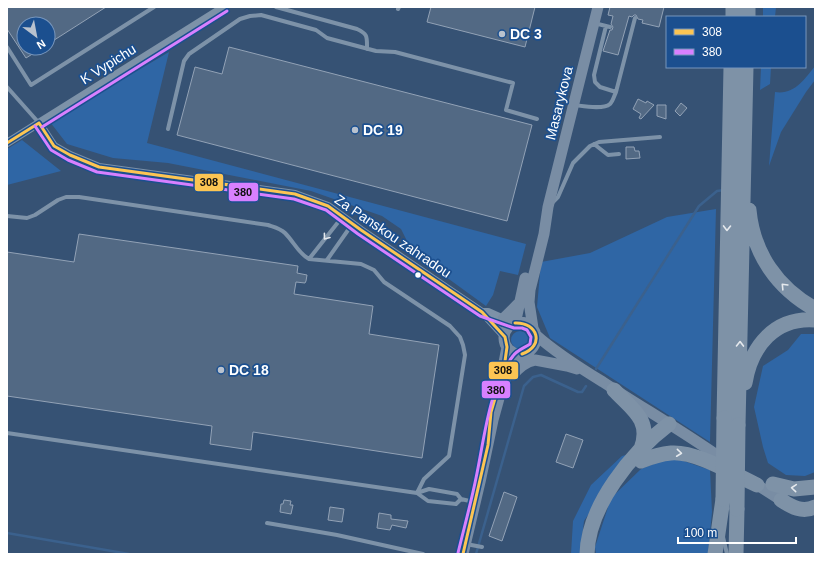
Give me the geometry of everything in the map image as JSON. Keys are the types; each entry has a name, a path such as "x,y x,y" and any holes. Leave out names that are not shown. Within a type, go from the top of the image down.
{"highway":[{"path":"721,554 737,509 738,425 735,204 731,68"},
{"path":"715,554 723,499 724,418 735,204 745,68"},
{"path":"739,153 750,218 754,236 760,252 769,268 781,284 797,299 815,309"},
{"path":"738,425 748,369 757,348 772,333 784,325 800,320 815,320"},
{"path":"614,390 642,421 645,435 641,456"},
{"path":"587,554 588,539 594,518 603,500 614,483 641,456 661,443 669,424"},
{"path":"641,456 672,453 685,454 700,458 757,485"},
{"path":"773,484 794,489 815,487"},
{"path":"723,499 729,530 736,554"},
{"path":"781,500 801,510 809,510 815,507"}],"main road":[{"name":"Masarykova","path":"534,331 529,302 530,290 544,234 548,207 598,7"},
{"name":"Masarykova","path":"510,321 512,311 520,300 539,231 548,207"},
{"path":"488,445 490,412 504,368 507,330 510,321 524,323 547,345 719,457 757,485 781,500"},
{"path":"467,548 493,420 506,378 511,368 536,342 534,331"},
{"path":"506,342 513,352 526,352 550,356 567,366"},
{"path":"488,445 499,416 506,389 516,370 525,363 535,360 567,366 588,373"},
{"path":"719,457 750,474 773,484"}],"street":[{"name":"K Vypichu","path":"7,143 224,7"},
{"name":"Za Panskou zahradou","path":"39,123 54,146 70,155 99,166 295,194 328,206 482,312 506,342"},
{"name":"Za Panskou zahradou","path":"482,312 488,312 510,321"}],"lane":[{"path":"7,47 31,85 154,7"},
{"path":"276,7 364,32 367,37 367,49"},
{"path":"168,129 184,61 189,54 240,19 250,16 261,16 316,30 327,38 367,49 395,52 514,83 506,110 537,119"},
{"path":"574,105 603,107 609,105 616,92 635,18"},
{"path":"594,23 608,26 594,75 595,82 600,87 616,92"},
{"path":"731,68 735,119"},
{"path":"739,112 745,68"},
{"path":"7,87 39,123"},
{"path":"548,207 558,197 573,162 590,146 599,142 660,137"},
{"path":"594,144 608,155 619,154"},
{"path":"7,216 27,218 35,215 58,200 79,197 268,225 278,228 285,233 303,256 310,259 361,264 374,270 384,282 450,326 460,337 465,355 449,456 424,479 417,493"},
{"path":"310,259 343,216"},
{"path":"326,260 353,223"},
{"path":"7,433 417,493 429,489 457,494 461,499 476,502"},
{"path":"417,493 428,501 456,504 461,499"},
{"path":"267,523 337,535 423,554"},
{"path":"727,554 729,530"},
{"path":"729,530 731,554"},
{"path":"467,548 481,547"}],"shaded area":[{"path":"763,7 776,7 775,16 763,16"},
{"path":"169,52 147,143 526,244 518,275 500,271 493,295 486,306 413,253 401,229 382,216 311,191 168,163 113,158 67,144 50,122"},
{"path":"815,66 815,80 781,132 769,166 775,92 793,89 803,81"},
{"path":"761,68 771,68 770,84 760,90"},
{"path":"22,140 61,171 7,185 7,149"},
{"path":"716,209 710,442 550,338 537,307 541,262 590,253 667,217"},
{"path":"520,331 526,334 529,340 526,346 520,349 514,346 511,340 514,334"},
{"path":"801,334 815,334 815,472 805,476 786,475 768,463 754,407 763,366 788,350"},
{"path":"629,454 584,521 580,554 571,554 573,521 591,485 622,456"},
{"path":"672,457 710,470 712,512 708,554 596,554 595,547 611,498 641,469"}],"building":[{"path":"7,7 106,7 56,39 56,16 16,16 16,43 7,29"},
{"name":"DC 3","path":"431,7 535,7 525,47 427,22"},
{"path":"610,7 664,7 659,27 642,23 643,20 638,19 636,15 632,17 629,16 618,55 603,51 610,30 612,30 613,27 611,24 613,16 608,15"},
{"name":"DC 19","path":"229,47 532,125 507,221 177,135 195,67 222,74"},
{"path":"638,99 646,103 647,101 654,105 641,119 639,118 641,114 633,109"},
{"path":"681,103 687,108 680,116 675,111"},
{"path":"657,105 666,105 666,119 657,116"},
{"path":"626,147 634,147 635,151 639,151 640,158 626,159"},
{"name":"DC 18","path":"79,234 298,266 297,273 307,275 305,283 296,282 294,294 373,306 369,334 439,345 422,458 253,432 251,450 210,444 212,426 7,396 7,252 74,262"},
{"path":"566,434 583,440 573,468 556,462"},
{"path":"504,492 517,497 502,541 489,536"},
{"path":"284,500 291,501 290,505 293,505 291,514 280,512 281,504 283,504"},
{"path":"330,507 344,509 342,522 328,520"},
{"path":"379,513 391,515 391,519 408,521 406,528 392,525 390,530 377,528"}],"waterway":[{"path":"596,369 699,206 717,191 724,190"},
{"path":"476,554 524,386 533,377 541,375 578,392 582,392 586,386"},
{"path":"7,533 129,554"}],"transit line":[{"name":"380","path":"42,127 227,11"},
{"name":"308","path":"39,123 54,146 70,155 99,167 295,194 328,206 482,312 505,337 507,347 504,368 491,412 488,445 463,554"},
{"name":"308","path":"7,143 39,123"},
{"name":"380","path":"35,126 51,150 68,160 97,172 294,199 326,210 358,234 480,316 514,328 522,328 527,330 531,337 530,344 515,354 505,368 498,383 488,414 474,487 458,553"},
{"name":"308","path":"515,323 529,326 536,335 534,346 522,354"}],"place":[{"name":"DC 3","path":"502,34"},
{"name":"DC 19","path":"355,130"},
{"name":"DC 18","path":"221,370"}]}
